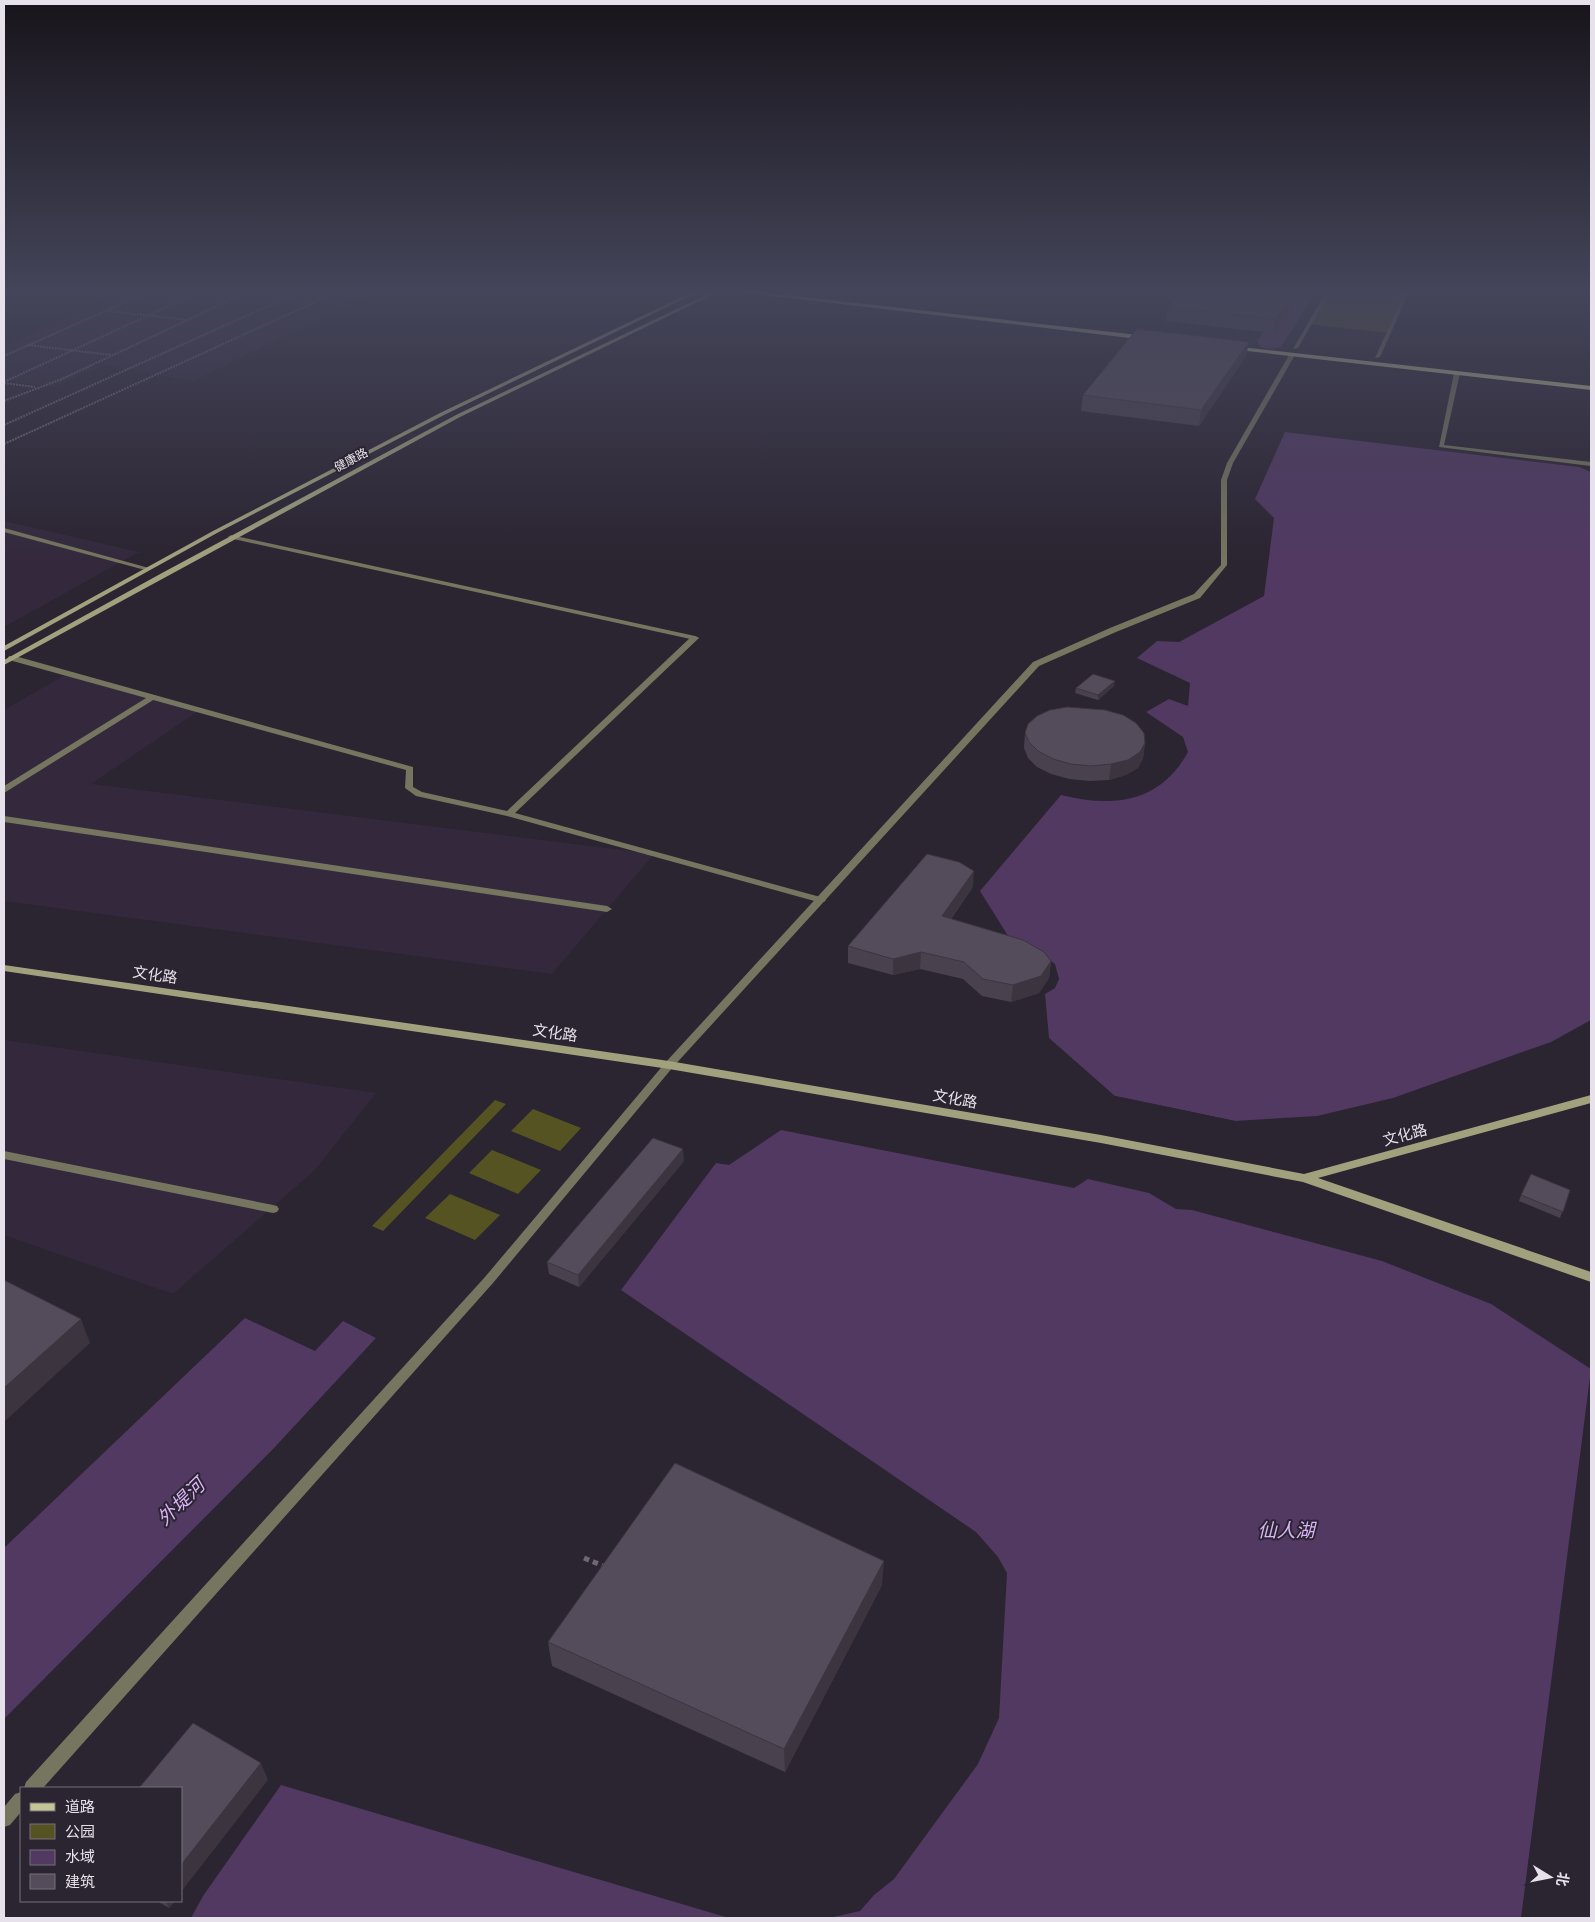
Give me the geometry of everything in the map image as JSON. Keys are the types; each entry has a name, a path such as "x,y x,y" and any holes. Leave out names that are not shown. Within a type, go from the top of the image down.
{"main road":[{"name":"健康路","path":"4,648 147,569 442,414 509,382"},
{"name":"健康路","path":"4,663 231,537 458,416 529,382"},
{"path":"1531,382 1591,388"},
{"name":"文化路","path":"4,968 669,1065 1101,1140 1304,1178 1591,1099"},
{"path":"1304,1178 1591,1277"}],"street":[{"path":"33,1787 490,1280 669,1065 1036,664 1197,596 1224,565 1224,480 1230,463 1276,382"},
{"path":"1455,382 1441,446 1591,464"},
{"path":"4,530 147,569"},
{"path":"231,537 695,638 508,814"},
{"path":"12,658 410,769 409,788 419,794 508,814 821,900"},
{"path":"4,790 154,697"},
{"path":"4,819 607,909"},
{"path":"4,1155 273,1209"},
{"path":"4,1819 20,1801"}],"path":[{"path":"4,401 54,382"},
{"path":"4,425 100,382"},
{"path":"4,444 141,382"},
{"path":"4,383 36,388"},
{"path":"584,1558 612,1570"}],"shaded area":[{"path":"10,382 66,382 54,387"},
{"path":"4,521 139,552 4,627"},
{"path":"68,673 200,710 91,784 654,854 552,974 4,901 4,710"},
{"path":"4,1040 376,1093 315,1170 173,1294 4,1235"}],"green space":[{"path":"495,1100 506,1104 383,1231 372,1226"},
{"path":"533,1109 581,1128 560,1151 511,1131"},
{"path":"492,1150 541,1170 518,1194 469,1173"},
{"path":"450,1194 500,1215 475,1240 425,1218"}],"water":[{"path":"1285,432 1579,467 1591,472 1591,1020 1551,1042 1393,1098 1317,1116 1235,1121 1115,1096 1049,1038 1045,994 1055,988 1059,979 1055,964 1040,953 1010,939 980,891 1061,795 1099,801 1117,801 1134,798 1164,782 1177,769 1188,752 1183,737 1146,712 1169,699 1188,706 1190,683 1137,658 1157,641 1179,642 1264,596 1274,518 1255,499"},
{"name":"仙人湖","path":"781,1130 1074,1188 1088,1179 1149,1193 1176,1209 1192,1210 1382,1261 1491,1304 1591,1369 1521,1918 829,1918 860,1911 874,1895 894,1879 978,1764 999,1718 1007,1573 998,1557 976,1532 621,1290 716,1163 729,1165"},
{"name":"外堤河","path":"245,1318 315,1351 343,1321 376,1338 274,1448 4,1719 4,1548"},
{"path":"281,1785 729,1918 191,1918 203,1896"}],"pier":[{"path":"1115,1096 1235,1121 1235,1124 1114,1098"}],"building":[{"path":"1094,382 1221,382 1201,410 1083,395"},
{"path":"1093,674 1115,681 1098,695 1076,688"},
{"path":"1067,707 1105,710 1123,715 1136,723 1144,733 1145,743 1140,752 1128,760 1111,764 1091,766 1071,764 1053,759 1038,751 1029,742 1025,733 1028,724 1037,716 1050,710"},
{"path":"927,854 959,862 974,871 942,916 1023,940 1044,952 1051,961 1041,976 1013,985 983,979 964,962 921,952 893,959 848,946"},
{"path":"653,1138 683,1149 578,1275 547,1262"},
{"path":"1531,1174 1570,1190 1563,1212 1521,1195"},
{"path":"4,1280 81,1319 4,1388"},
{"path":"675,1463 884,1561 784,1749 548,1642"},
{"path":"193,1723 261,1763 182,1864 182,1787 140,1787"}]}
